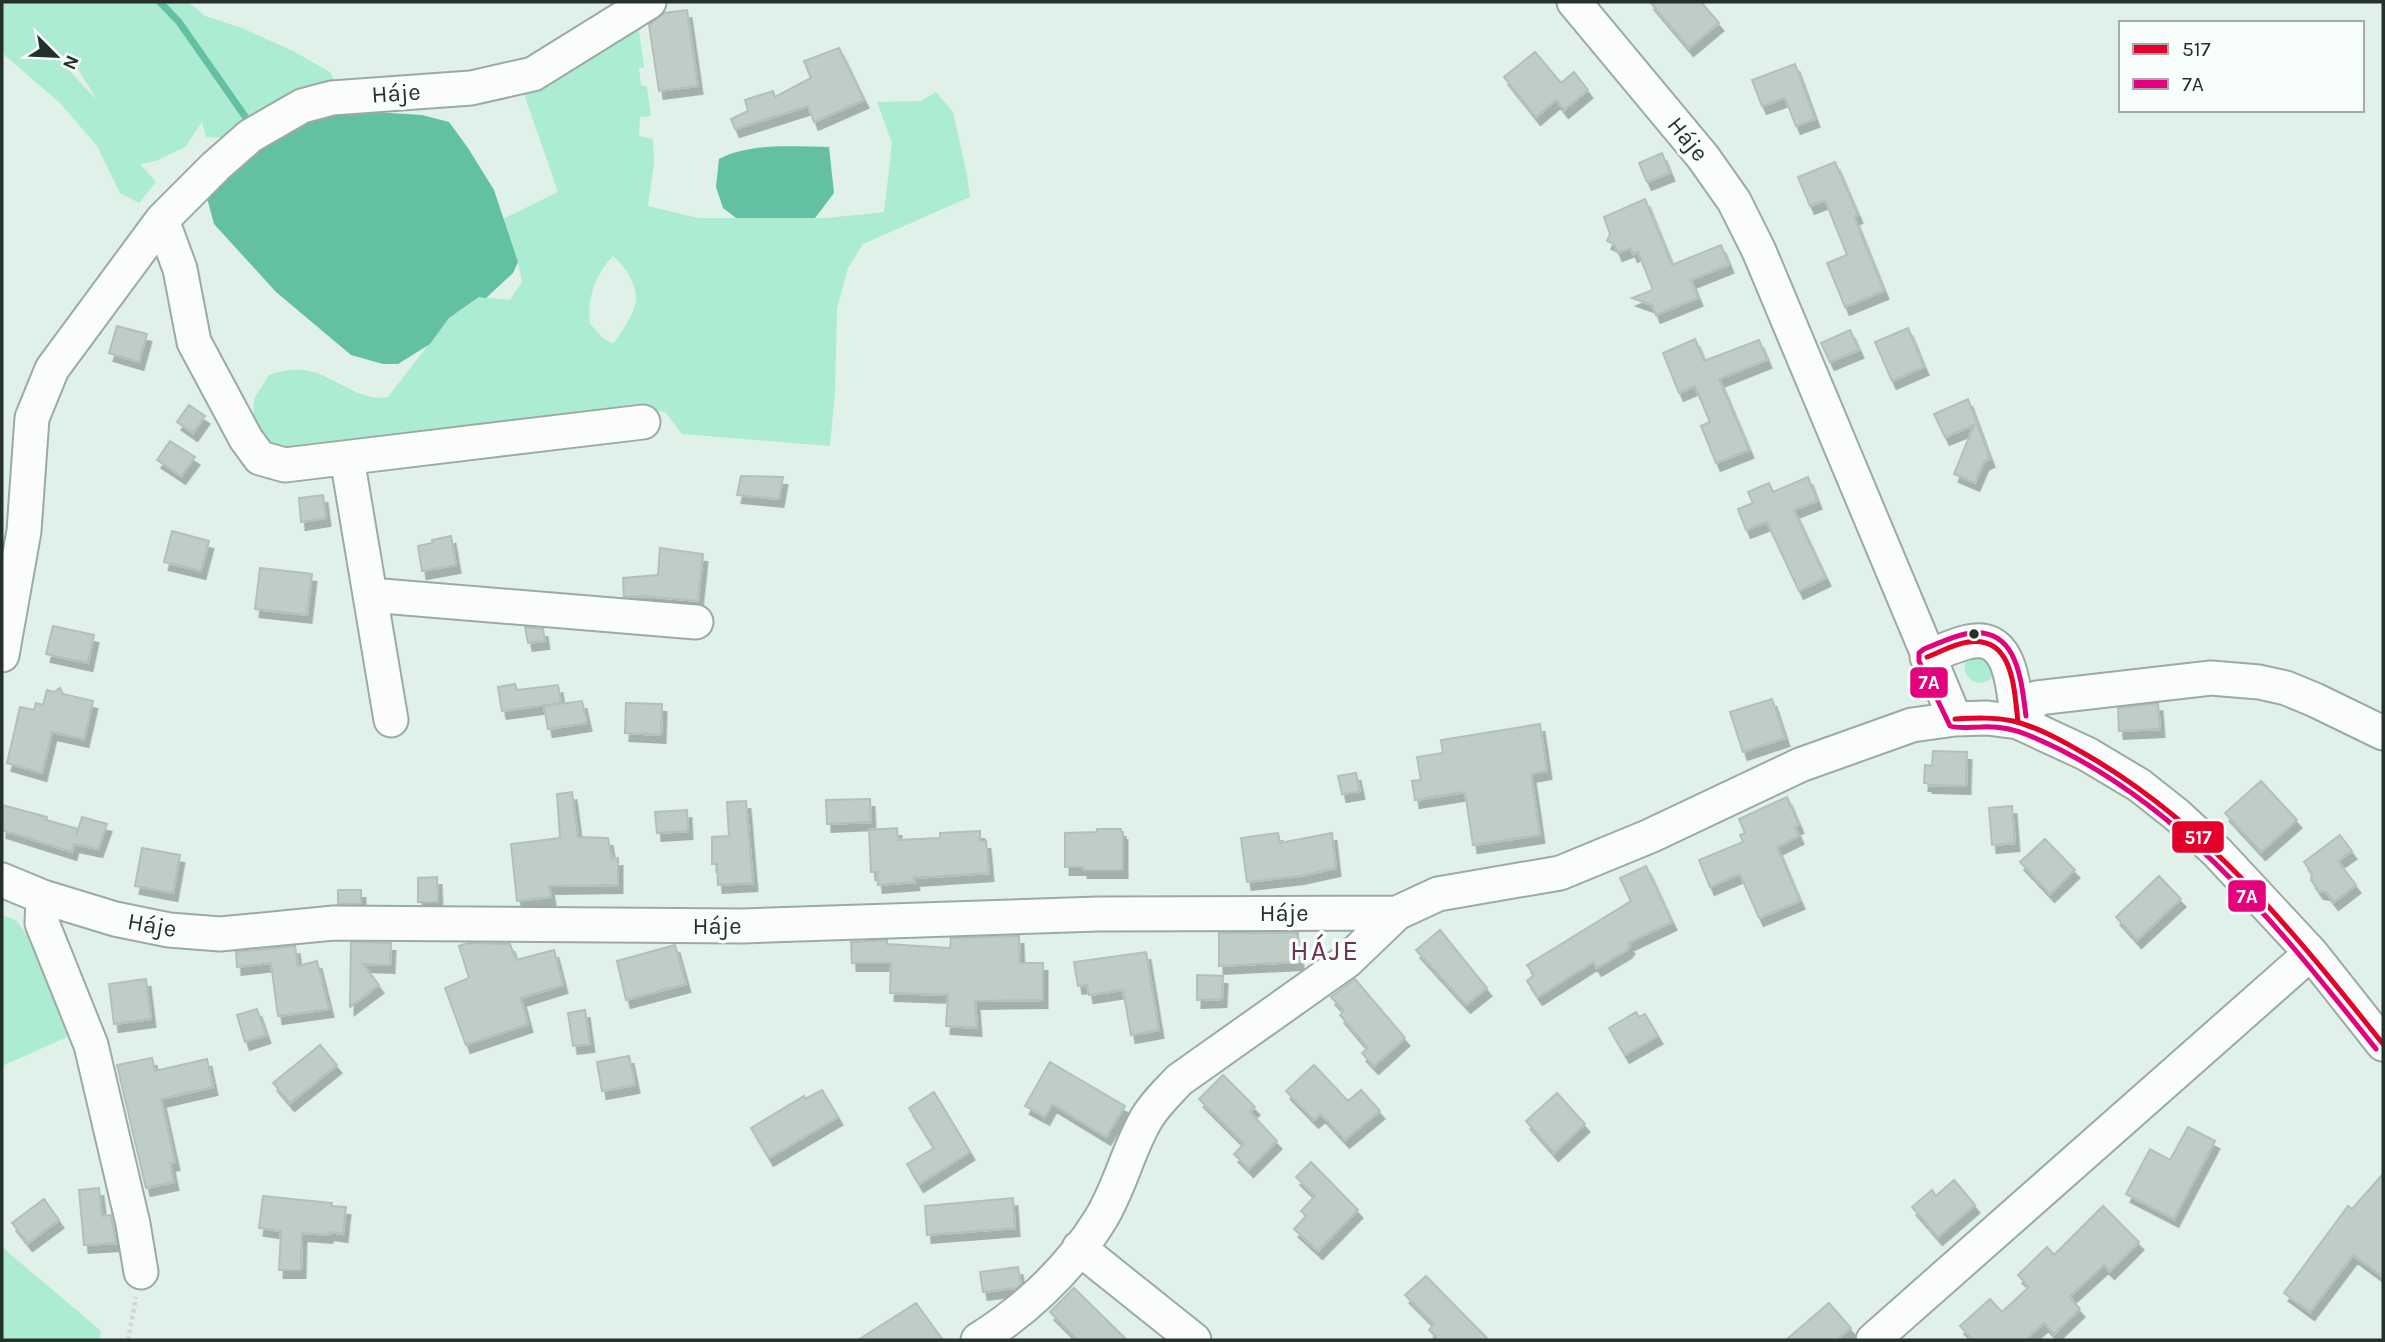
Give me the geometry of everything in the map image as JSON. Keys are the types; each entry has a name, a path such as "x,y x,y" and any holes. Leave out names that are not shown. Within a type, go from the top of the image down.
{"street":[{"name":"Háje","path":"2,655 13,521 32,418 52,369 162,220 250,136 302,106 332,98 471,88 533,74 649,2"},
{"name":"Háje","path":"1574,2 1703,157 1734,201 1759,251 1955,719"},
{"path":"162,220 180,269 194,342 246,439 260,458 285,465 643,422"},
{"path":"347,458 391,720"},
{"path":"370,595 696,622"},
{"path":"1927,657 1970,641 1987,642 2000,650 2009,663 2018,722"},
{"path":"2018,722 2037,698 2211,678 2259,682 2286,688 2383,733"},
{"name":"Háje","path":"978,1340 1011,1319 1044,1291 1101,1219 1145,1121 1160,1099 1179,1080 1347,961 1397,913 1438,894 1560,873 1650,836 1800,765 1912,725 1987,718 2018,722 2087,754 2139,785 2217,852 2311,953 2383,1044"},
{"name":"Háje","path":"2,880 43,897 115,919 170,930 220,934 334,923 743,926 1098,914 1397,913"},
{"path":"43,897 42,923 91,1045 133,1224 141,1272"},
{"path":"1873,1340 2311,953"},
{"path":"1079,1248 1194,1340"}],"path":[{"path":"128,1340 141,1272"}],"shaded area":[{"path":"2,2 188,2 205,16 242,28 293,51 330,72 337,86 228,138 206,137 202,122 185,147 156,161 140,164 156,182 139,203 120,193 97,146 61,104 2,53","holes":["28,33 74,63 97,100 44,44"]},
{"path":"637,15 644,67 639,68 641,85 647,87 651,116 640,117 639,136 653,139 654,162 648,206 698,218 827,218 884,212 892,143 877,102 921,101 936,92 953,112 970,197 863,244 848,268 837,308 835,394 830,446 682,434 666,413 649,408 302,458 263,441 253,425 254,399 269,375 286,371 314,372 366,396 388,397 449,318 480,297 510,300 522,282 503,219 558,192 522,88","holes":["613,256 632,281 636,299 631,316 613,344 590,324 590,305 601,271"]},
{"path":"342,110 422,115 449,122 494,190 518,262 513,273 486,298 479,297 449,318 430,344 398,364 383,364 351,355 276,292 214,224 206,194 260,138"},
{"path":"829,147 834,193 815,218 736,218 723,208 716,187 719,159 759,148"},
{"path":"1981,651 1995,673 1990,679 1978,683 1968,677 1964,665 1966,658"},
{"path":"2,915 16,920 50,966 83,1030 2,1066"},
{"path":"2,1247 101,1331 99,1340 2,1340"}],"building":[{"path":"1650,2 1701,2 1719,23 1689,48"},
{"path":"687,10 698,86 659,91 649,25 664,13"},
{"path":"839,48 864,100 814,122 808,106 735,129 731,119 748,111 745,100 773,91 775,97 811,78 804,61"},
{"path":"1535,52 1561,83 1574,72 1588,90 1564,110 1556,100 1536,117 1504,77"},
{"path":"1795,64 1815,119 1796,126 1785,98 1762,106 1752,80"},
{"path":"1662,153 1670,173 1647,182 1639,163"},
{"path":"1835,162 1858,215 1854,217 1884,291 1845,307 1827,263 1847,255 1825,200 1810,206 1798,177"},
{"path":"1645,199 1672,265 1721,245 1729,265 1691,280 1698,298 1656,315 1652,305 1632,298 1653,290 1638,252 1633,254 1631,248 1618,253 1614,244 1607,241 1610,234 1604,217"},
{"path":"117,326 147,334 139,362 109,353"},
{"path":"1908,328 1924,367 1892,381 1875,342"},
{"path":"1850,330 1859,350 1830,362 1821,343"},
{"path":"1695,339 1704,361 1759,340 1767,360 1719,379 1749,450 1716,463 1701,426 1710,422 1695,386 1679,393 1663,353"},
{"path":"1968,399 1990,459 1984,462 1975,483 1954,474 1974,425 1945,437 1934,414"},
{"path":"189,405 205,416 193,433 177,422"},
{"path":"170,441 195,457 181,476 157,460"},
{"path":"741,476 783,477 779,499 737,495"},
{"path":"1808,477 1817,501 1794,510 1826,578 1799,591 1767,522 1746,530 1738,509 1753,503 1748,492 1769,483 1773,492"},
{"path":"323,495 326,518 301,522 299,498"},
{"path":"172,531 209,541 201,571 164,562"},
{"path":"451,536 456,565 422,571 418,546"},
{"path":"660,548 703,554 698,601 624,597 623,578 658,575"},
{"path":"260,568 312,574 307,615 255,609"},
{"path":"53,626 94,635 88,663 46,654"},
{"path":"525,627 543,629 545,641 528,643"},
{"path":"515,684 517,690 558,685 561,703 502,711 498,687"},
{"path":"60,688 63,694 93,701 84,739 52,732 42,773 7,763 20,707 34,710 36,703 43,705 47,690 54,692"},
{"path":"1772,699 1785,738 1743,752 1730,712"},
{"path":"582,701 587,723 548,729 544,706"},
{"path":"626,703 662,704 661,735 625,733"},
{"path":"2158,703 2160,729 2119,731 2118,708"},
{"path":"1540,724 1547,771 1531,774 1540,835 1473,845 1465,792 1415,800 1412,781 1421,780 1417,757 1443,753 1441,740"},
{"path":"1933,751 1967,752 1966,786 1924,783 1925,765 1932,766"},
{"path":"1356,773 1360,791 1342,794 1338,776"},
{"path":"2261,781 2297,820 2261,852 2225,813"},
{"path":"572,792 578,837 608,838 612,859 618,858 618,885 549,886 551,897 517,901 511,844 560,838 557,794"},
{"path":"1787,797 1799,825 1795,827 1799,836 1777,847 1800,901 1759,918 1740,874 1710,887 1699,860 1743,842 1740,835 1745,833 1739,819"},
{"path":"870,799 871,822 827,824 826,800"},
{"path":"746,801 753,883 718,885 717,864 712,864 712,837 729,836 727,802"},
{"path":"2,805 47,817 46,820 78,829 76,836 82,817 107,824 98,849 74,844 72,852 2,830"},
{"path":"2012,806 2015,843 1992,845 1989,808"},
{"path":"687,810 688,831 657,833 655,812"},
{"path":"897,828 898,840 940,838 940,833 980,831 980,841 986,841 989,873 914,878 915,882 878,885 877,872 871,872 869,830"},
{"path":"1097,829 1121,829 1123,832 1123,870 1065,867 1065,833 1097,832"},
{"path":"1278,833 1280,843 1332,833 1336,868 1300,876 1247,882 1241,838"},
{"path":"2340,835 2352,851 2338,861 2356,885 2334,902 2326,892 2319,891 2304,862"},
{"path":"2045,839 2075,870 2050,894 2020,862"},
{"path":"142,848 180,855 173,893 135,886"},
{"path":"1646,866 1672,922 1628,943 1630,946 1627,950 1597,968 1593,962 1538,997 1527,981 1534,975 1527,965 1631,901 1620,878"},
{"path":"2159,876 2181,899 2137,940 2116,917"},
{"path":"437,877 438,902 418,902 418,878"},
{"path":"338,890 361,890 361,904 338,904"},
{"path":"1440,930 1487,988 1466,1005 1416,950"},
{"path":"1219,933 1298,933 1299,962 1219,966"},
{"path":"1019,936 1020,963 1043,963 1043,1000 975,1001 977,1028 946,1026 948,995 890,993 891,963 852,963 851,942 887,940 887,944 950,948 951,938"},
{"path":"351,942 391,943 390,965 363,964 379,985 350,1007"},
{"path":"468,943 510,944 516,960 554,950 563,985 521,998 528,1024 466,1045 445,988 469,978 459,946"},
{"path":"675,945 686,984 626,1000 617,961"},
{"path":"295,946 298,966 317,961 329,1009 278,1016 271,963 237,967 236,952"},
{"path":"1146,952 1159,1030 1131,1035 1123,990 1089,995 1087,985 1078,986 1074,962"},
{"path":"1197,975 1223,976 1222,999 1197,1000"},
{"path":"146,979 151,1019 114,1024 109,984"},
{"path":"1355,979 1405,1038 1374,1066 1362,1053 1368,1048 1340,1015 1344,1011 1331,997"},
{"path":"257,1009 266,1035 245,1042 237,1015"},
{"path":"585,1010 590,1044 573,1046 568,1013"},
{"path":"1636,1012 1639,1017 1645,1014 1658,1036 1625,1055 1609,1028"},
{"path":"320,1045 337,1065 290,1103 273,1083"},
{"path":"629,1056 635,1085 602,1091 597,1062"},
{"path":"152,1058 155,1071 207,1059 213,1087 161,1099 175,1162 170,1163 174,1182 146,1188 117,1065"},
{"path":"1050,1062 1125,1106 1106,1137 1052,1104 1045,1117 1025,1106"},
{"path":"1314,1065 1348,1101 1361,1090 1380,1111 1345,1140 1321,1114 1314,1120 1286,1091"},
{"path":"1223,1075 1255,1107 1250,1112 1277,1141 1249,1169 1234,1154 1244,1144 1199,1099"},
{"path":"822,1090 838,1117 769,1158 751,1128 804,1096 805,1099"},
{"path":"934,1092 970,1152 919,1184 907,1164 934,1148 909,1108"},
{"path":"1557,1093 1585,1124 1554,1153 1526,1121"},
{"path":"2188,1127 2215,1141 2174,1219 2126,1194 2150,1149 2170,1160"},
{"path":"1311,1162 1358,1210 1318,1251 1294,1229 1306,1216 1301,1211 1315,1196 1296,1177"},
{"path":"2383,1174 2383,1277 2353,1255 2310,1312 2284,1293 2348,1206 2352,1209"},
{"path":"1954,1180 1975,1205 1938,1237 1912,1207 1932,1190 1936,1196"},
{"path":"99,1188 102,1216 111,1215 116,1243 84,1245 79,1190"},
{"path":"263,1196 332,1203 331,1206 346,1207 343,1234 302,1233 301,1270 279,1270 281,1231 259,1228"},
{"path":"1013,1198 1015,1228 927,1235 925,1206"},
{"path":"44,1199 59,1220 28,1243 12,1223"},
{"path":"2103,1206 2139,1242 2110,1271 2104,1265 2069,1297 2080,1309 2054,1334 2044,1323 2025,1340 1973,1340 1960,1326 1990,1299 2002,1312 2029,1287 2018,1275 2047,1247 2054,1255"},
{"path":"1018,1267 1021,1284 1016,1288 983,1292 980,1272"},
{"path":"1426,1276 1489,1340 1439,1340 1429,1330 1434,1324 1405,1295"},
{"path":"1074,1288 1127,1340 1078,1340 1050,1312"},
{"path":"916,1303 943,1340 858,1340"},
{"path":"1829,1303 1851,1328 1836,1340 1786,1340"}],"waterway":[{"path":"160,2 179,22 249,122"}],"transit line":[{"name":"7A","path":"2026,716 2022,686 2013,657 1996,637 1982,633 1965,634 1919,653 1919,661 1950,726 1999,728 2028,735 2082,761 2132,793 2178,829 2263,913 2376,1049"},
{"name":"517","path":"1927,657 1968,642 1983,642 1995,647 2009,667 2018,722"},
{"name":"517","path":"1955,719 1984,718 2022,724 2059,739 2130,782 2171,814 2248,884 2383,1044"}],"district":[{"name":"HÁJE","path":"1325,950"}]}
